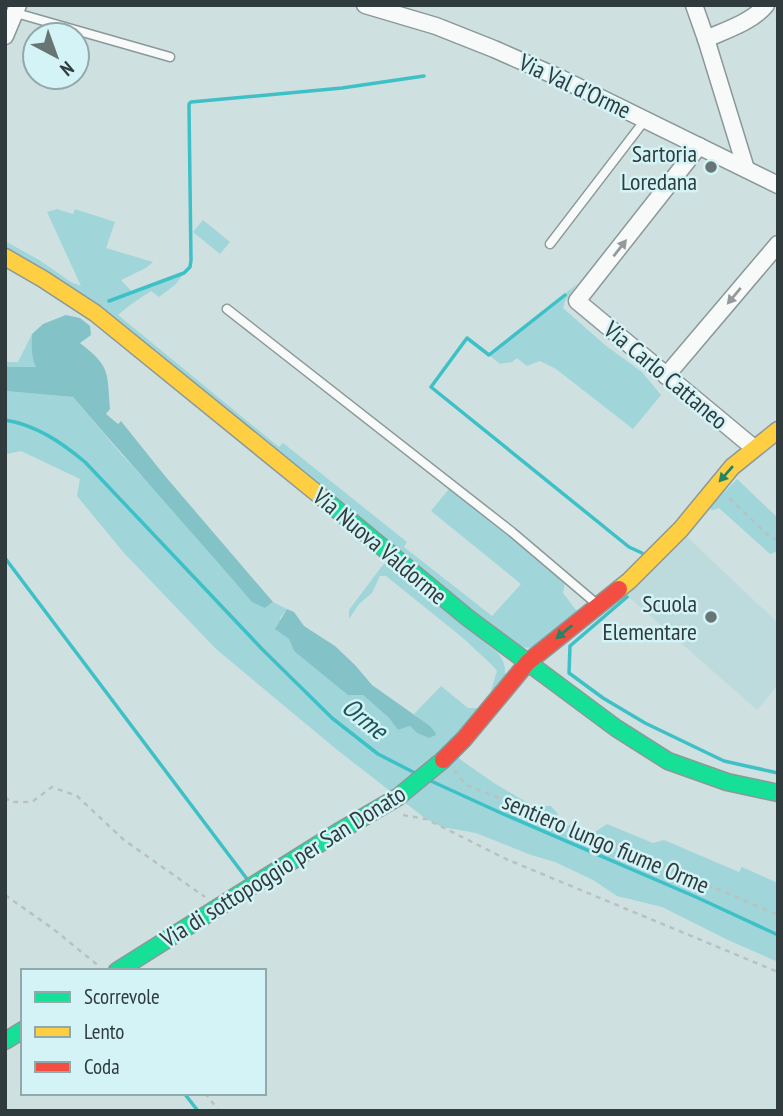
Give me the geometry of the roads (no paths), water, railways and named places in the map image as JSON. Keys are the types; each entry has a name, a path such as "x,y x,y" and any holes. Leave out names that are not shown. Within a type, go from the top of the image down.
{"main road":[{"name":"Via Nuova Valdorme","path":"5,257 95,313 474,624 596,714 668,761 727,782 778,793"},
{"path":"528,662 629,581 669,542 732,467 778,430"},
{"name":"Via di sottopoggio per San Donato","path":"120,969 398,797 464,739 528,662"},
{"path":"5,1041 21,1031"}],"street":[{"name":"Via Val d'Orme","path":"365,5 436,26 494,49 560,78 778,185"},
{"path":"694,5 746,169"},
{"path":"706,39 761,12 766,5"},
{"path":"5,36 17,9"},
{"name":"Via Carlo Cattaneo","path":"699,146 578,302 754,448"},
{"path":"666,376 778,244"}],"lane":[{"path":"17,9 170,57"},
{"path":"550,244 645,120"},
{"path":"227,309 512,532 597,606"}],"waterway":[{"path":"109,301 184,273 190,267 191,102 342,88 424,76"},
{"path":"565,295 489,355 467,338 431,387 629,547 642,553"},
{"name":"Orme","path":"5,420 48,435 85,462 262,649 332,718 378,754 415,773"},
{"path":"5,558 247,879"},
{"path":"627,597 570,646 569,673 603,698 645,723 724,761 778,773"},
{"name":"Orme","path":"431,781 778,935"},
{"path":"186,1095 198,1111"}],"place":[{"name":"Sartoria Loredana","path":"711,167"},
{"name":"Scuola Elementare","path":"711,617"}]}
